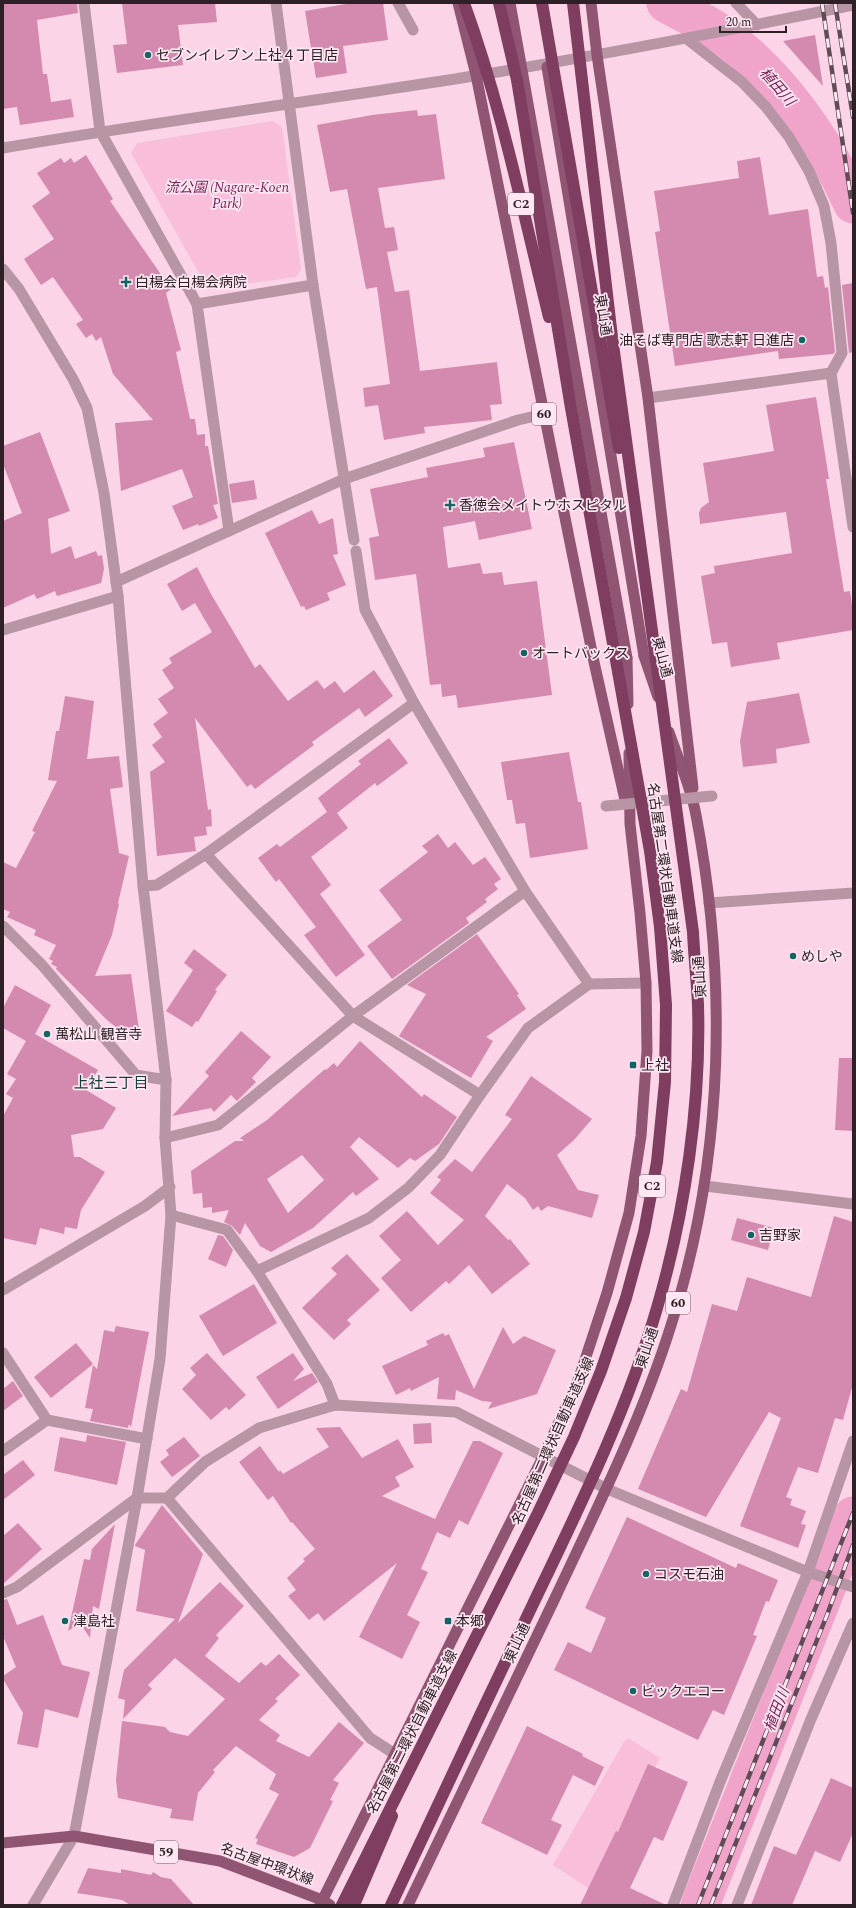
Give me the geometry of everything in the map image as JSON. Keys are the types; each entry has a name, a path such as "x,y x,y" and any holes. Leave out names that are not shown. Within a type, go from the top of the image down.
{"highway":[{"name":"C2","path":"464,3 483,58 498,112 571,408"},
{"path":"499,3 517,80 571,408"},
{"path":"542,3 650,655"},
{"path":"573,3 650,655"},
{"name":"名古屋第二環状自動車道支線","path":"342,1905 542,1506 574,1437 601,1371 626,1298 642,1239 657,1162 665,1082 666,1005 660,927 650,851 571,408"},
{"name":"名古屋第二環状自動車道支線","path":"391,1905 605,1450 633,1381 657,1307 674,1237 689,1155 696,1085 698,1006 693,932 650,655"},
{"path":"354,1905 422,1746"}],"main road":[{"name":"60","path":"458,3 476,75 594,662 630,824"},
{"name":"60","path":"324,1903 543,1457 579,1378 607,1293 629,1213 641,1136 647,1051 646,983 630,824 627,658 510,3"},
{"name":"東山通","path":"408,1905 607,1489 651,1382 676,1309 694,1239 704,1186 716,1085 717,997 709,903 696,812 650,655 536,3"},
{"name":"60","path":"591,3 597,55 648,398 696,812"},
{"name":"名古屋中環状線","path":"3,1843 74,1836 220,1861 324,1903"}],"street":[{"path":"84,3 100,131 197,304 229,531"},
{"path":"276,3 313,285 365,610 414,703 525,891 589,984"},
{"path":"398,3 414,30"},
{"path":"736,3 757,25"},
{"path":"3,148 100,131 290,104 597,55 687,39 853,5"},
{"path":"687,39 742,82 766,107 789,137 809,171 824,206 831,243 842,353 831,373 853,528"},
{"path":"3,268 19,289 57,350 73,379 86,408 104,493 118,596 143,886 166,1080 165,1138 171,1215 160,1359 137,1498 74,1836 33,1905"},
{"path":"197,304 313,285"},
{"path":"648,398 831,373"},
{"path":"116,582 344,479 518,420 544,414"},
{"path":"3,630 118,596"},
{"path":"143,886 157,885 206,854 414,703"},
{"path":"606,806 712,796"},
{"path":"206,854 353,1016 480,1095"},
{"path":"165,1138 218,1125 353,1016 525,891"},
{"path":"709,903 853,894"},
{"path":"3,926 42,965 136,1075 166,1080"},
{"path":"257,1271 369,1218 408,1188 440,1155 480,1095 528,1028 589,984 646,983"},
{"path":"704,1186 853,1204"},
{"path":"3,1290 145,1206 170,1187"},
{"path":"171,1215 227,1230 257,1271 327,1384 335,1405"},
{"path":"3,1353 47,1420"},
{"path":"3,1593 18,1587 137,1498 167,1498 206,1462 259,1428 335,1405 456,1412 607,1489 813,1574 853,1588"},
{"path":"3,1451 47,1420 147,1439"},
{"path":"675,1902 720,1782 813,1574 853,1441"},
{"path":"167,1498 370,1738 396,1754"},
{"path":"737,1905 811,1719 853,1622"}],"green space":[{"name":"流公園 (Nagare-Koen Park)","path":"273,121 282,127 301,269 296,277 208,289 131,153 137,143"},
{"path":"628,1738 660,1758 591,1890 553,1865 625,1740"}],"building":[{"path":"3,3 77,3 78,13 37,20 43,74 47,74 51,102 71,99 74,117 20,125 17,107 3,109"},
{"path":"122,3 215,3 217,22 178,25 183,65 117,73 113,45 127,44"},
{"path":"352,3 383,3 388,40 343,46 347,73 316,78 305,11"},
{"path":"815,35 823,86 783,41"},
{"path":"417,110 418,116 436,114 445,179 378,188 385,228 394,227 398,250 387,252 395,292 409,290 420,371 497,362 502,404 490,405 492,420 424,427 425,433 384,440 378,405 365,407 363,388 390,384 377,287 366,289 347,189 330,192 317,125 372,115"},
{"path":"86,155 113,199 110,201 171,289 166,293 181,350 176,352 190,419 195,419 197,435 205,434 205,446 208,446 218,504 213,505 218,518 199,526 198,524 183,530 172,506 193,497 182,469 121,491 115,423 153,420 113,374 101,337 96,341 92,334 86,338 76,324 83,320 53,277 41,285 24,259 54,239 32,206 50,193 37,173 61,158 64,163 71,158 74,163"},
{"path":"760,157 769,215 808,209 817,277 823,276 825,288 828,287 835,352 833,354 779,359 778,351 675,366 655,232 660,231 654,191 739,178 737,161"},
{"path":"853,283 853,352 849,353 842,285"},
{"path":"816,397 829,479 826,479 844,592 850,591 853,613 853,630 777,643 780,659 731,667 727,642 712,644 701,576 715,573 714,566 792,553 786,512 700,524 699,513 701,508 709,502 703,463 774,451 766,405"},
{"path":"40,432 70,511 48,519 51,554 71,546 75,559 96,551 98,556 102,555 104,569 101,583 57,596 55,591 37,599 34,594 3,608 3,521 22,513 3,464 3,446"},
{"path":"514,442 532,529 479,540 475,521 443,527 448,568 480,563 483,574 502,572 504,585 537,581 552,695 458,708 456,695 442,697 441,684 430,685 416,574 375,580 369,538 379,536 370,489 428,477 426,468 485,457 483,448"},
{"path":"254,480 257,499 232,503 229,484"},
{"path":"312,510 319,524 333,518 338,554 333,555 346,585 327,593 330,600 306,610 304,606 301,607 265,533"},
{"path":"197,567 211,594 255,668 260,664 288,701 317,680 324,689 335,681 344,693 374,670 393,696 365,717 359,708 312,742 314,745 255,789 251,784 247,787 195,718 208,810 211,809 212,826 206,827 207,835 194,837 196,851 157,856 150,772 165,762 152,745 162,737 153,724 168,713 158,699 174,688 162,670 172,663 169,658 212,632 195,603 182,611 167,584"},
{"path":"799,693 810,743 776,749 777,763 743,767 740,741 747,702"},
{"path":"65,696 94,701 87,759 119,756 123,787 110,789 119,853 129,856 112,935 95,976 131,974 140,1036 124,1038 117,1028 107,1020 56,969 57,967 51,964 53,961 49,959 56,945 34,935 36,930 7,917 10,912 3,909 3,862 16,868 35,832 32,831 57,781 48,780 56,731 59,731"},
{"path":"389,738 408,763 377,786 375,783 337,813 348,828 311,857 331,885 320,894 365,955 336,977 304,935 316,927 279,879 276,882 258,858 277,844 280,847 327,812 318,798 361,764 358,761"},
{"path":"569,752 578,802 581,802 588,849 530,858 525,823 516,824 512,800 507,800 501,762"},
{"path":"438,834 448,848 455,842 473,865 485,857 501,879 494,884 498,889 485,899 487,902 466,918 469,923 392,979 367,946 402,920 379,890 428,852 422,846"},
{"path":"477,934 519,994 517,995 526,1009 486,1037 493,1041 471,1078 399,1036 426,994 407,985"},
{"path":"194,949 227,975 215,990 217,991 198,1022 196,1021 192,1027 166,1011 193,970 184,963"},
{"path":"15,985 51,1005 35,1034 98,1070 86,1090 116,1108 103,1129 71,1135 74,1157 80,1157 105,1172 81,1210 77,1229 65,1227 64,1234 40,1228 36,1245 3,1238 3,1116 13,1098 6,1094 16,1079 7,1074 26,1041 3,1028 3,1008"},
{"path":"241,1031 271,1057 252,1078 256,1082 237,1101 231,1095 214,1112 211,1108 172,1116 209,1076 205,1072"},
{"path":"360,1041 422,1097 424,1094 457,1117 439,1144 415,1161 410,1158 398,1168 359,1137 350,1147 379,1179 356,1196 353,1192 313,1228 271,1252 260,1246 245,1223 240,1235 232,1226 224,1222 229,1210 212,1213 212,1207 203,1208 202,1193 193,1194 191,1171 235,1141 244,1141 240,1138 267,1120 325,1069 326,1070 334,1063 337,1067","holes":["302,1155 324,1180 288,1213 267,1179"]},
{"path":"839,1058 853,1058 853,1131 835,1130"},
{"path":"531,1076 592,1119 574,1140 557,1155 578,1190 599,1195 592,1218 548,1206 541,1211 538,1206 533,1210 525,1198 507,1184 485,1216 508,1240 510,1239 530,1264 492,1294 469,1265 449,1284 446,1281 411,1312 381,1278 401,1260 379,1236 407,1211 438,1245 464,1220 430,1193 441,1180 437,1177 455,1159 472,1172 512,1119 505,1115"},
{"path":"834,1216 853,1222 853,1384 843,1420 835,1418 818,1473 798,1467 786,1497 792,1499 790,1505 806,1511 801,1524 806,1525 798,1548 740,1526 781,1418 769,1412 706,1517 638,1489 681,1389 687,1392 712,1304 737,1311 747,1277 811,1297"},
{"path":"737,1218 774,1228 768,1250 731,1240"},
{"path":"218,1235 223,1236 233,1250 226,1267 208,1259"},
{"path":"347,1254 380,1290 347,1320 351,1324 334,1340 302,1308 337,1274 331,1268"},
{"path":"254,1284 277,1323 223,1356 199,1316"},
{"path":"116,1326 149,1332 131,1427 129,1424 128,1428 90,1421 93,1409 85,1408 93,1365 97,1369 104,1330 114,1332"},
{"path":"503,1327 513,1344 524,1336 556,1350 537,1394 488,1409 492,1402 482,1401 456,1390 455,1400 437,1399 439,1377 411,1391 410,1388 396,1395 382,1366 428,1345 426,1341 443,1333 445,1336 449,1334 474,1389"},
{"path":"76,1343 93,1364 51,1398 34,1377"},
{"path":"207,1353 246,1395 229,1410 226,1407 211,1420 182,1389 196,1375 190,1368"},
{"path":"293,1353 304,1369 293,1381 312,1373 318,1382 278,1409 256,1377"},
{"path":"13,1381 23,1396 3,1411 3,1389"},
{"path":"431,1423 432,1443 414,1444 413,1424"},
{"path":"340,1427 362,1458 398,1439 414,1467 395,1477 400,1486 382,1496 435,1519 473,1441 480,1441 503,1453 468,1525 459,1520 450,1538 437,1532 421,1569 428,1572 407,1615 420,1622 402,1659 359,1637 397,1563 324,1621 318,1613 309,1620 288,1596 296,1590 287,1578 305,1561 303,1559 315,1549 292,1522 291,1523 273,1496 268,1500 239,1462 260,1446 279,1472 280,1470 283,1474 329,1447 316,1428"},
{"path":"87,1435 126,1442 117,1485 54,1471 60,1437 86,1442"},
{"path":"184,1437 200,1456 172,1477 160,1462 169,1455 166,1450"},
{"path":"23,1460 35,1475 3,1500 3,1475"},
{"path":"162,1505 203,1554 178,1623 220,1582 244,1606 216,1635 219,1638 205,1656 239,1683 261,1662 266,1666 279,1654 300,1675 275,1699 278,1701 259,1720 280,1735 276,1741 309,1757 339,1722 364,1743 333,1780 339,1783 330,1800 333,1801 310,1848 294,1857 256,1844 258,1839 255,1838 279,1794 269,1789 276,1774 236,1746 213,1770 215,1772 198,1793 193,1821 170,1818 172,1809 118,1798 116,1780 122,1721 165,1727 170,1732 188,1736 225,1699 175,1658 148,1685 152,1689 123,1719 125,1700 118,1698 124,1670 175,1619 136,1611 145,1550 135,1545"},
{"path":"627,1517 736,1568 738,1563 778,1580 769,1602 766,1601 753,1635 757,1636 724,1715 713,1710 698,1740 554,1670 568,1642 591,1653 606,1618 585,1608"},
{"path":"18,1523 42,1549 3,1584 3,1536"},
{"path":"115,1524 99,1609 93,1606 90,1638 80,1623 68,1631 84,1559 90,1560 92,1549"},
{"path":"7,1599 17,1625 43,1615 62,1665 90,1672 78,1718 45,1709 38,1748 17,1744 23,1713 3,1679 3,1676 16,1667 3,1636 3,1600"},
{"path":"527,1726 583,1754 582,1756 604,1767 595,1786 573,1775 551,1820 562,1825 547,1855 481,1823"},
{"path":"648,1764 688,1782 663,1841 654,1837 630,1888 666,1905 580,1905 616,1831 618,1832"},
{"path":"831,1778 853,1788 853,1833 840,1862 815,1851 792,1905 751,1905 774,1846 796,1855"},
{"path":"88,1868 121,1873 121,1869 151,1875 153,1872 161,1877 171,1879 194,1905 130,1905 122,1900 77,1893"}],"waterway":[{"name":"植田川","path":"666,3 717,31 745,53 764,71 799,112 814,134 829,157 853,204"},
{"name":"植田川","path":"700,1905 823,1596 853,1516"}],"railway":[{"path":"822,3 853,213"},
{"path":"835,3 853,117"},
{"path":"698,1905 853,1513"},
{"path":"711,1905 827,1615 853,1545"}],"place":[{"name":"セブンイレブン上社４丁目店","path":"148,55"},
{"name":"白楊会白楊会病院","path":"126,282"},
{"name":"油そば専門店 歌志軒 日進店","path":"802,340"},
{"name":"香徳会メイトウホスピタル","path":"450,505"},
{"name":"オートバックス","path":"524,653"},
{"name":"めしや","path":"793,956"},
{"name":"萬松山 観音寺","path":"47,1034"},
{"name":"上社","path":"633,1065"},
{"name":"吉野家","path":"751,1235"},
{"name":"コスモ石油","path":"646,1574"},
{"name":"津島社","path":"65,1621"},
{"name":"本郷","path":"448,1621"},
{"name":"ビックエコー","path":"633,1691"}],"district":[{"name":"上社三丁目","path":"111,1083"}]}
